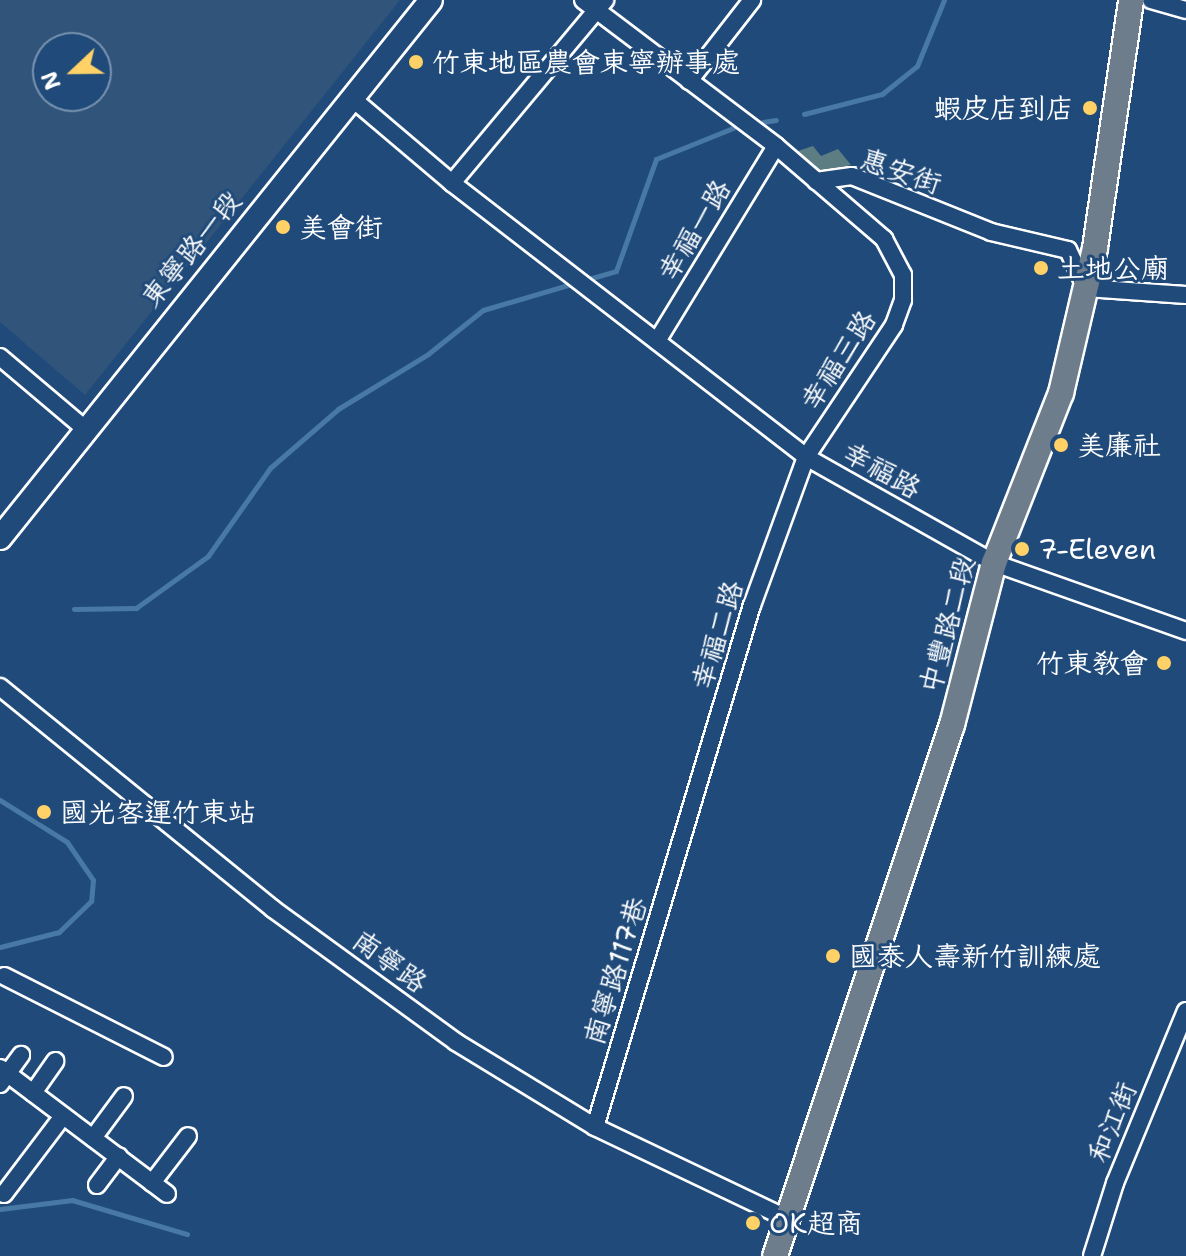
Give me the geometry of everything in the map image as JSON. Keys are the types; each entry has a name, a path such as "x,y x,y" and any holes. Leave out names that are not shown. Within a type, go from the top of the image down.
{"main road":[{"name":"東寧路一段","path":"0,538 84,428 431,0"},
{"name":"中豐路二段","path":"775,1256 952,725 994,563 1061,393 1086,288 1131,0"}],"street":[{"path":"689,81 752,0"},
{"path":"1151,0 1186,10"},
{"path":"353,99 452,183 595,4"},
{"name":"惠安街","path":"595,4 816,181 852,176 991,232 1068,250 1086,288"},
{"name":"幸福一路","path":"657,341 776,146"},
{"name":"幸福三路","path":"806,457 894,325 903,300 897,256 816,181"},
{"name":"幸福路","path":"452,183 806,457 994,563 1186,631"},
{"path":"1086,288 1186,295"},
{"path":"0,357 84,428"},
{"name":"幸福二路","path":"684,830 752,605 806,457"},
{"name":"南寧路","path":"0,687 282,915 456,1042 595,1127 788,1219"},
{"name":"南寧路117巷","path":"595,1127 684,830"},
{"path":"4,976 164,1057"},
{"name":"和江街","path":"1092,1256 1115,1183 1186,1011"},
{"path":"21,1055 2,1075 33,1093 167,1194"},
{"path":"33,1093 55,1061"},
{"path":"93,1138 124,1096"},
{"path":"4,1194 63,1116"},
{"path":"152,1183 188,1136"},
{"path":"97,1185 119,1156"}],"shaded area":[{"path":"0,0 400,0 85,395 0,322"}],"green space":[{"path":"813,146 821,156 838,149 851,165 819,172 795,152"}],"waterway":[{"path":"804,114 882,94 917,66 944,0"},
{"path":"763,122 776,120"},
{"path":"585,280 616,271 656,159 733,128"},
{"path":"74,609 136,608 208,556 270,468 338,409 428,354 483,310 575,283"},
{"path":"0,800 67,842 93,880 91,901 59,932 0,947"},
{"path":"0,1209 72,1200 187,1234"}],"place":[{"name":"竹東地區農會東寧辦事處","path":"416,62"},
{"name":"蝦皮店到店","path":"1090,108"},
{"name":"美會街","path":"283,227"},
{"name":"土地公廟","path":"1041,268"},
{"name":"美廉社","path":"1061,445"},
{"name":"7-Eleven","path":"1022,549"},
{"name":"竹東教會","path":"1164,663"},
{"name":"國光客運竹東站","path":"44,812"},
{"name":"國泰人壽新竹訓練處","path":"833,956"},
{"name":"OK超商","path":"753,1223"}]}
